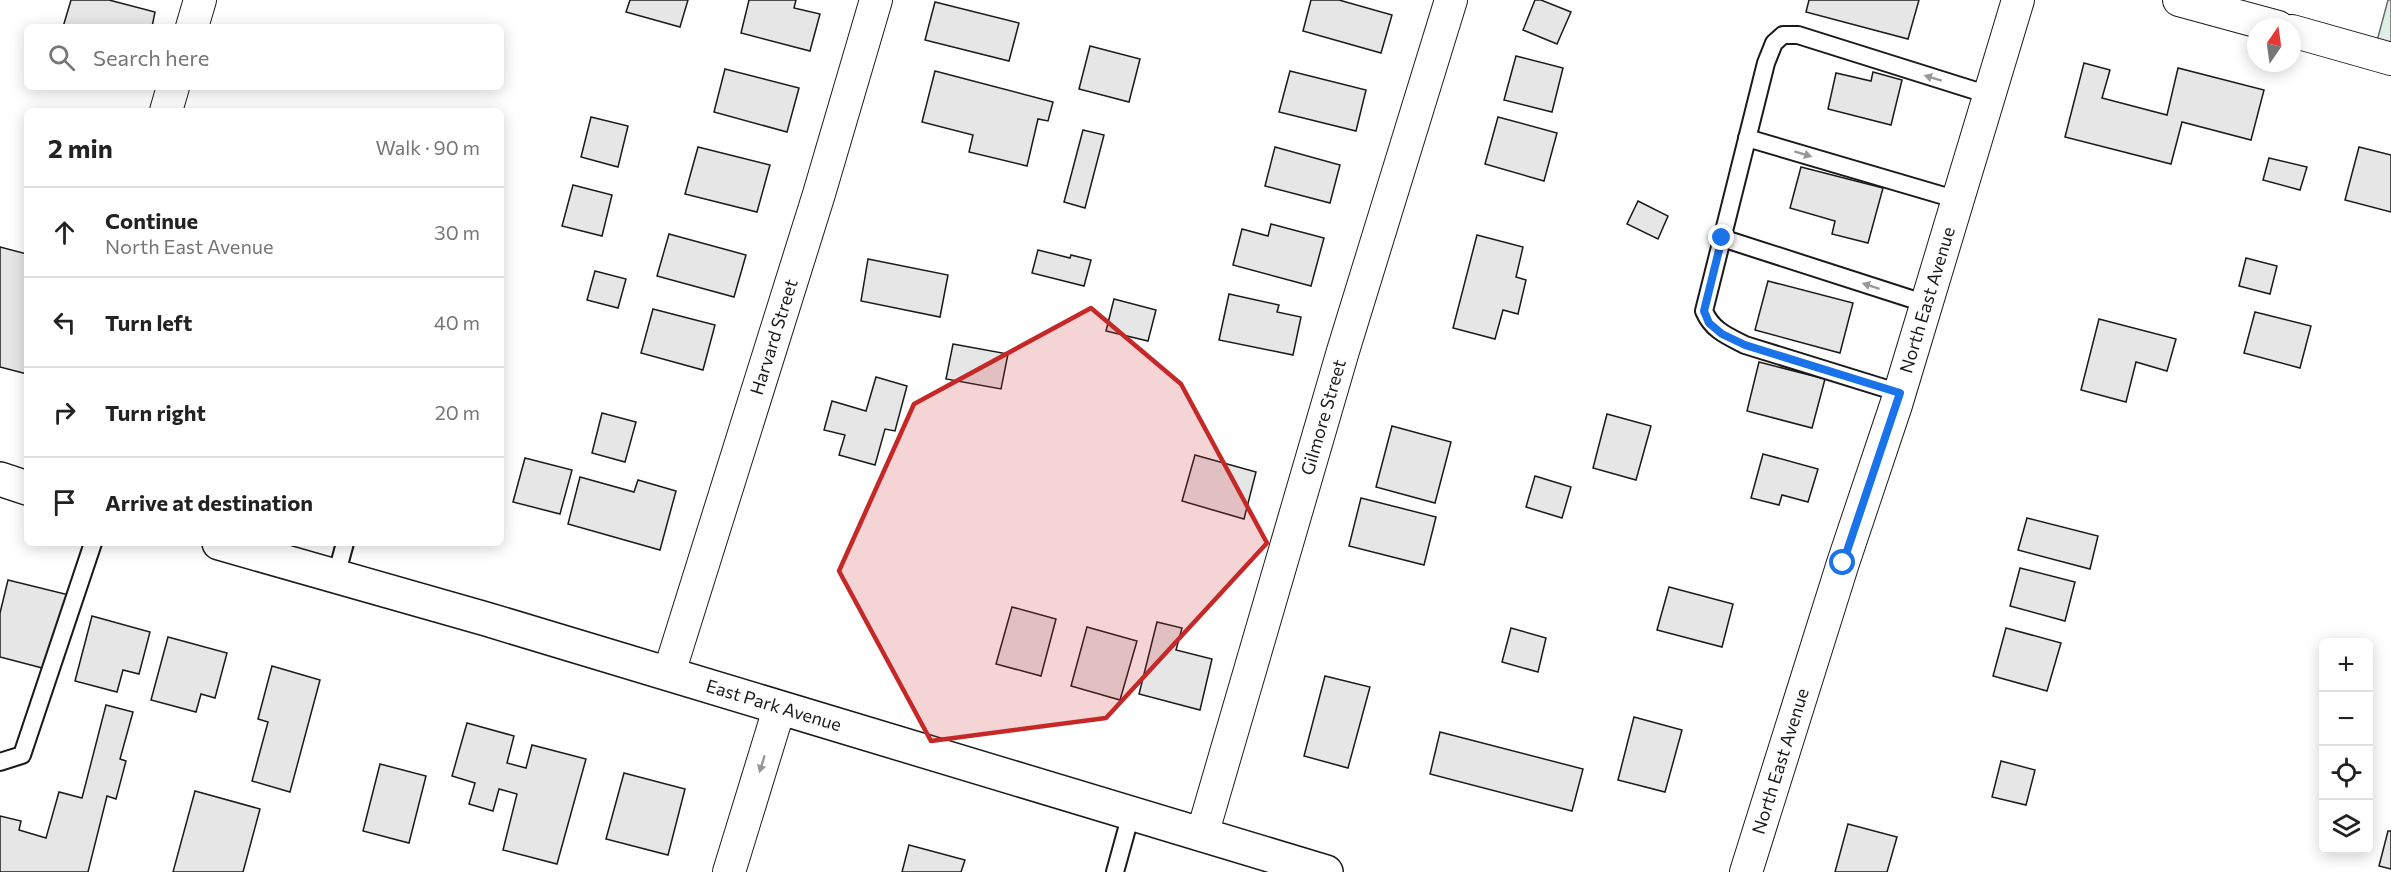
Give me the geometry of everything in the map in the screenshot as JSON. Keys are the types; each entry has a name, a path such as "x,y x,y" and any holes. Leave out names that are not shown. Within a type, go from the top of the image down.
{"main road":[{"path":"0,480 24,487"},
{"name":"East Park Avenue","path":"230,546 669,673 1326,872"}],"street":[{"path":"193,24 200,0"},
{"name":"Harvard Street","path":"669,673 819,194 876,0"},
{"name":"Gilmore Street","path":"1202,835 1340,363 1451,0"},
{"name":"North East Avenue","path":"1746,872 1839,574 1900,393 2018,0"},
{"path":"2179,0 2247,19"},
{"path":"2301,34 2391,59"},
{"path":"167,108 172,90"},
{"path":"729,872 779,708"}],"lane":[{"path":"1900,393 1745,345 1722,334 1709,323 1704,311 1766,63 1774,43 1783,35 1798,35 1989,95"},
{"path":"1747,138 1958,200"},
{"path":"1722,238 1927,304"},
{"path":"0,762 22,755 92,546"},
{"path":"336,576 344,546"},
{"path":"1114,872 1131,814"}],"highlighted area":[{"path":"1091,308 1181,384 1267,543 1106,718 931,741 839,571 914,404"}],"green space":[{"path":"2388,0 2391,0 2391,57 2374,52"}],"building":[{"path":"71,0 109,0 155,12 153,24 64,24"},
{"path":"630,0 688,0 680,27 626,12"},
{"path":"749,0 796,0 794,8 820,14 810,51 741,33"},
{"path":"1311,0 1339,0 1392,15 1381,53 1303,31"},
{"path":"1535,0 1541,0 1571,12 1557,44 1523,30"},
{"path":"1809,0 1919,0 1908,39 1806,12"},
{"path":"935,2 1019,23 1009,61 925,40"},
{"path":"1090,46 1140,59 1129,102 1079,89"},
{"path":"1516,56 1563,68 1552,112 1504,100"},
{"path":"2084,63 2110,70 2102,98 2167,115 2178,68 2264,90 2251,140 2182,122 2171,164 2065,137"},
{"path":"725,69 799,88 787,132 714,112"},
{"path":"935,71 1053,102 1048,121 1038,119 1027,166 969,152 973,135 922,122"},
{"path":"1290,71 1366,90 1356,131 1279,112"},
{"path":"1873,72 1902,80 1891,125 1828,109 1836,73 1871,81"},
{"path":"591,117 628,126 618,167 581,157"},
{"path":"1498,117 1557,133 1544,181 1485,164"},
{"path":"1083,130 1104,135 1085,208 1064,202"},
{"path":"698,147 770,165 757,212 685,194"},
{"path":"1275,147 1340,165 1330,203 1265,186"},
{"path":"2359,147 2391,155 2391,212 2345,200"},
{"path":"2269,158 2307,167 2300,190 2263,180"},
{"path":"1801,167 1883,188 1868,243 1832,234 1835,221 1790,208"},
{"path":"573,185 612,195 602,236 562,226"},
{"path":"1638,201 1668,216 1658,239 1627,224"},
{"path":"1271,224 1324,238 1311,286 1233,265 1242,229 1268,236"},
{"path":"669,234 746,255 734,297 657,276"},
{"path":"1477,235 1523,247 1516,277 1526,280 1518,314 1503,310 1495,339 1453,328"},
{"path":"0,247 24,253 24,373 0,367"},
{"path":"1038,250 1070,258 1071,255 1091,260 1084,286 1032,273"},
{"path":"2246,258 2277,266 2270,294 2239,286"},
{"path":"868,259 948,275 940,317 861,301"},
{"path":"595,271 626,279 618,308 587,300"},
{"path":"1768,281 1853,303 1840,353 1755,330"},
{"path":"1229,294 1279,305 1277,312 1301,317 1293,355 1219,340"},
{"path":"1114,299 1156,310 1148,341 1106,331"},
{"path":"653,309 715,325 703,370 641,353"},
{"path":"2255,312 2311,326 2300,368 2244,353"},
{"path":"2099,319 2176,339 2167,371 2136,362 2126,402 2081,390"},
{"path":"953,344 1008,354 1001,389 946,379"},
{"path":"1759,362 1825,379 1812,428 1747,411"},
{"path":"876,377 907,386 895,431 885,429 875,465 839,455 845,435 824,430 832,401 866,411"},
{"path":"602,413 636,422 625,462 592,453"},
{"path":"1607,414 1651,426 1636,480 1593,468"},
{"path":"1392,426 1451,442 1435,503 1376,487"},
{"path":"1763,454 1818,469 1808,502 1782,495 1779,505 1751,498"},
{"path":"1195,455 1256,472 1244,519 1182,501"},
{"path":"525,458 572,470 560,514 513,502"},
{"path":"1535,476 1571,487 1562,518 1526,507"},
{"path":"580,477 634,492 638,480 676,491 660,550 568,524"},
{"path":"1361,498 1436,517 1424,565 1349,546"},
{"path":"2027,518 2098,536 2090,569 2018,550"},
{"path":"2020,568 2075,582 2065,621 2010,606"},
{"path":"8,580 69,595 50,670 0,657 0,613"},
{"path":"1669,587 1733,604 1722,647 1657,630"},
{"path":"1012,607 1056,619 1041,676 996,664"},
{"path":"92,616 150,632 139,674 123,670 117,692 75,681"},
{"path":"1157,622 1182,628 1176,650 1212,659 1200,710 1139,694"},
{"path":"1087,627 1137,641 1120,700 1071,686"},
{"path":"1511,628 1546,638 1538,672 1502,662"},
{"path":"2006,628 2061,643 2047,691 1993,676"},
{"path":"168,637 227,653 215,698 201,694 196,712 151,700"},
{"path":"272,666 320,680 290,792 252,781 268,722 258,719"},
{"path":"1325,676 1370,687 1348,768 1304,756"},
{"path":"106,705 133,712 120,759 126,761 116,799 107,796 88,872 0,872 0,816 21,821 19,830 46,838 59,792 82,798"},
{"path":"1634,717 1682,730 1665,792 1618,780"},
{"path":"467,723 514,736 507,763 526,768 532,745 586,759 557,864 503,850 517,794 499,789 493,811 469,804 475,783 452,776"},
{"path":"1440,732 1583,769 1572,811 1430,774"},
{"path":"2001,761 2035,770 2026,805 1992,797"},
{"path":"380,764 426,776 409,843 363,831"},
{"path":"624,773 685,789 668,855 606,839"},
{"path":"195,791 260,809 243,872 173,872"},
{"path":"1848,824 1897,837 1887,872 1835,872"},
{"path":"2388,831 2391,831 2391,869 2379,866"},
{"path":"909,845 965,860 961,872 902,872"}],"route":[{"path":"1722,238 1704,311 1709,323 1722,334 1745,345 1900,393 1843,563"}]}
